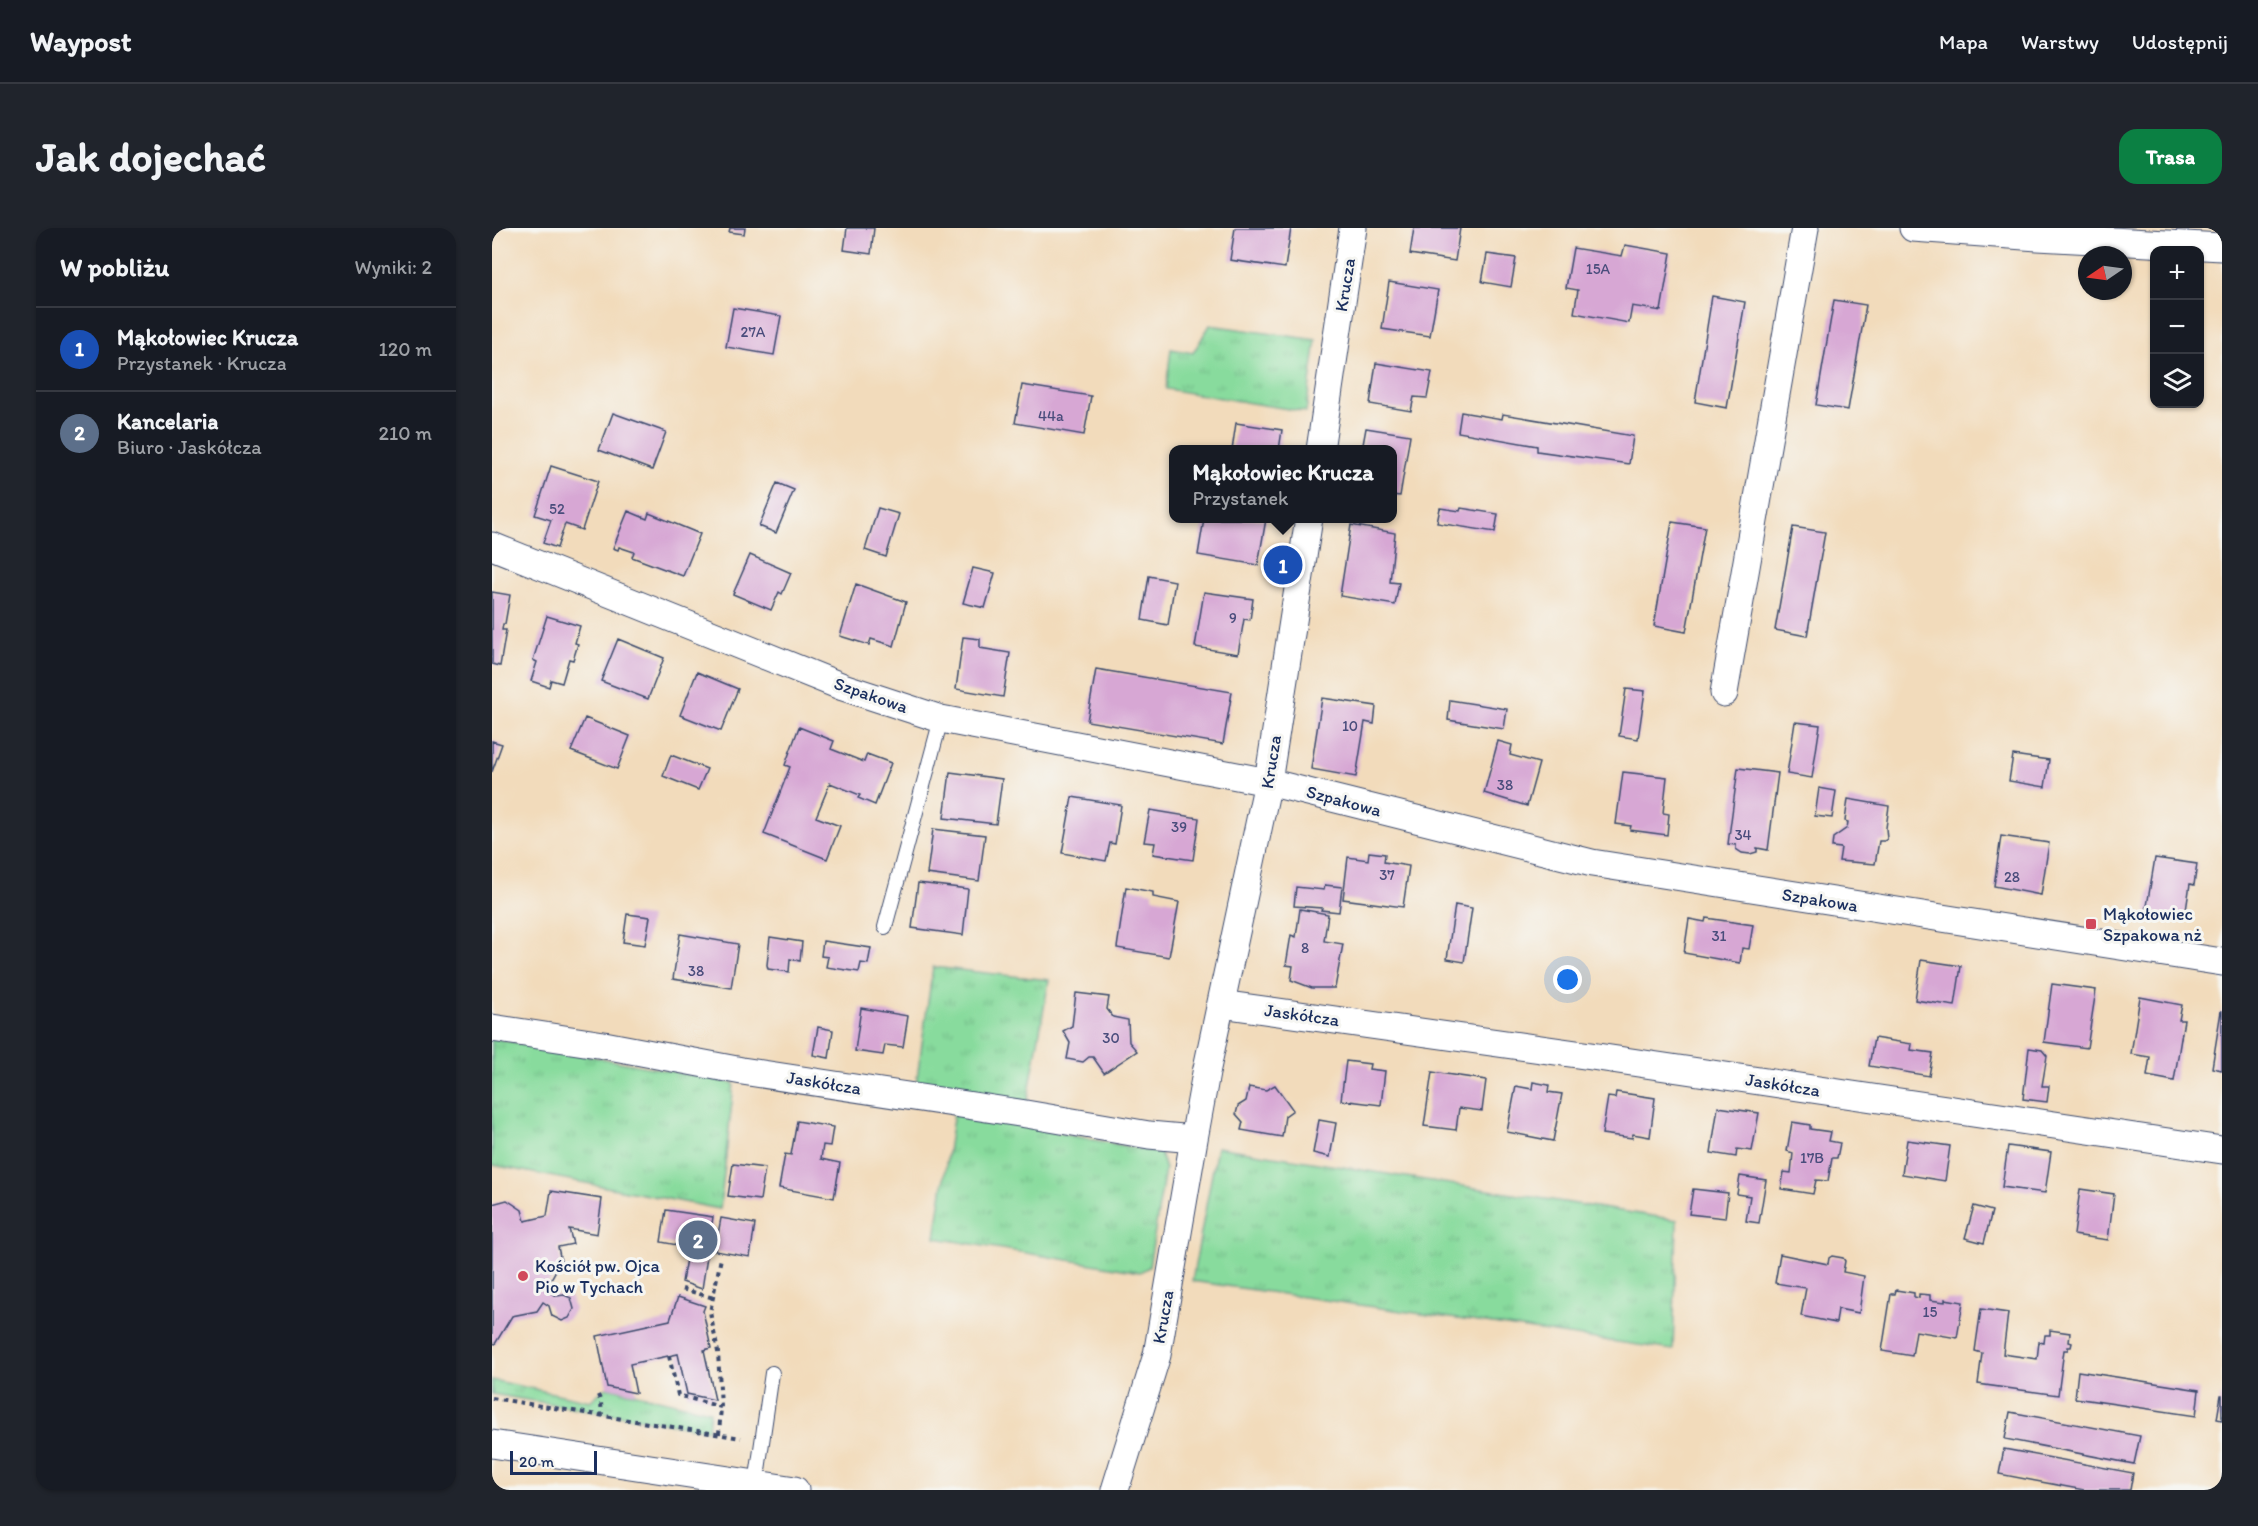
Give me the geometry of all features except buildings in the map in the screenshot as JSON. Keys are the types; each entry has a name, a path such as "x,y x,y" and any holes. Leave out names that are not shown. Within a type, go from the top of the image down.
{"street":[{"name":"Krucza","path":"1321,445 1353,228"},
{"path":"1724,693 1805,228"},
{"path":"1913,228 2039,233 2222,247"},
{"name":"Krucza","path":"1221,1004 1268,782 1308,523"},
{"name":"Szpakowa","path":"492,546 843,687 941,719 1268,782 1592,863 2222,962"},
{"path":"1194,1139 1221,1004"},
{"name":"Jaskółcza","path":"1221,1004 1591,1056 2222,1150"},
{"name":"Jaskółcza","path":"492,1028 604,1045 742,1071 1149,1135 1194,1139"},
{"name":"Krucza","path":"1115,1490 1157,1355 1194,1139"},
{"path":"492,1444 795,1490"}],"lane":[{"path":"885,927 941,719"},
{"path":"756,1484 772,1373"}],"path":[{"path":"719,1434 721,1407 718,1352 710,1312 721,1258"},
{"path":"681,1289 714,1298"},
{"path":"669,1356 678,1395 721,1407"},
{"path":"598,1395 603,1416"},
{"path":"492,1398 762,1441"}],"green space":[{"path":"1210,325 1316,340 1306,412 1166,389 1171,349 1193,353"},
{"path":"933,967 1049,980 1027,1103 916,1085"},
{"path":"492,1038 734,1083 720,1209 492,1165"},
{"path":"954,1112 1160,1153 1165,1169 1149,1267 1140,1272 935,1238"},
{"path":"1217,1147 1677,1220 1673,1350 1192,1281"},
{"path":"492,1380 590,1401 607,1387 710,1411 708,1430 492,1394"}],"place":[{"name":"Mąkołowiec Krucza","path":"1283,565"},
{"name":"Mąkołowiec Szpakowa nż","path":"2091,924"},
{"name":"Kancelaria","path":"698,1240"},
{"name":"Kościół pw. Ojca Pio w Tychach","path":"523,1276"}]}
